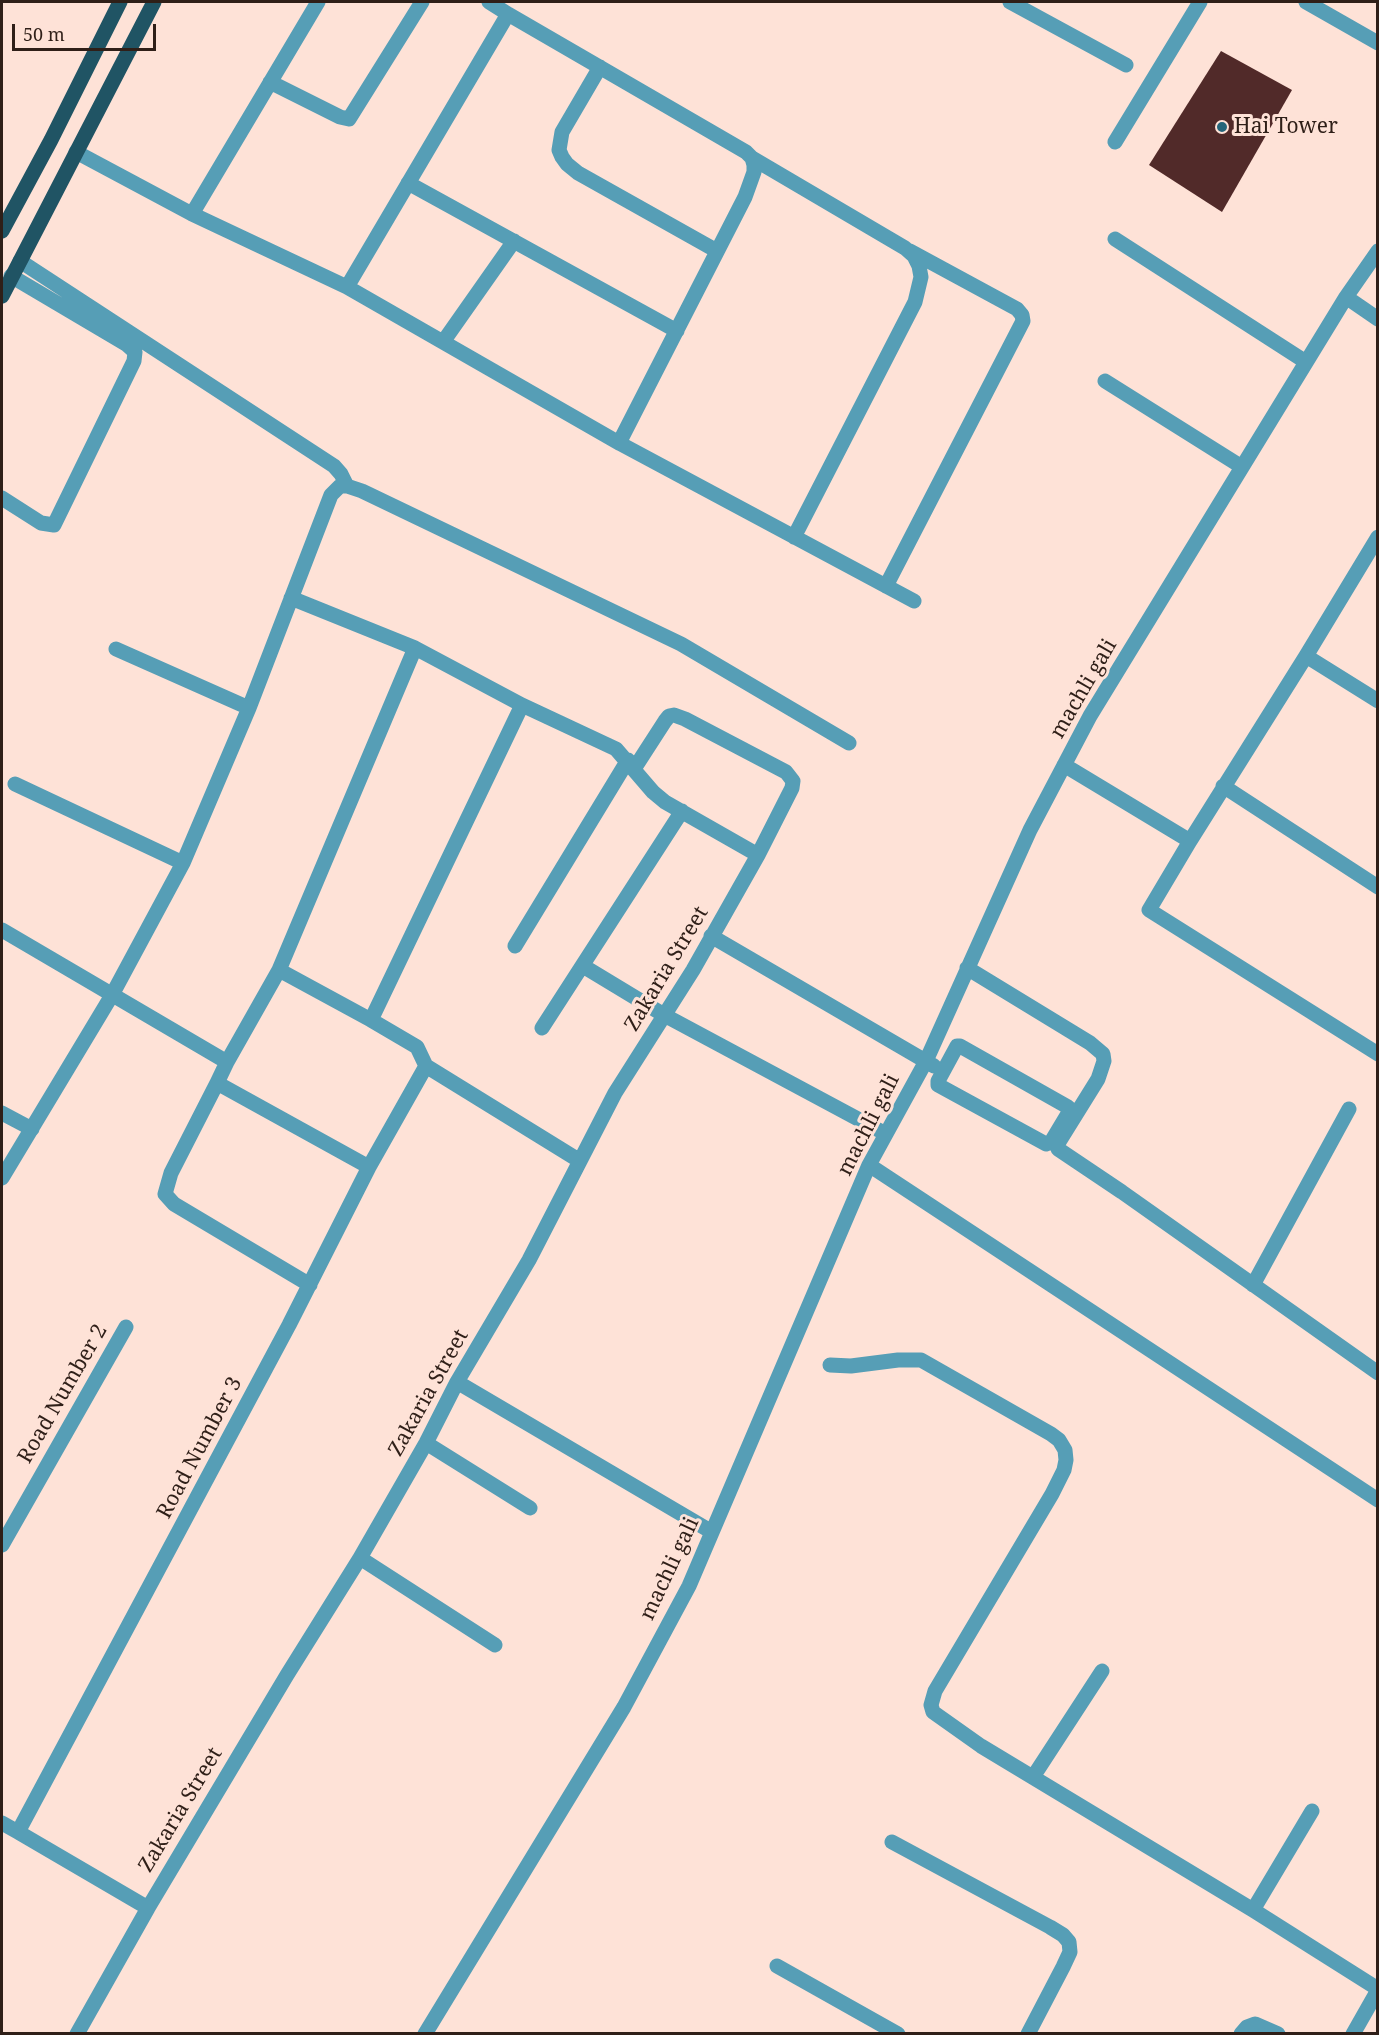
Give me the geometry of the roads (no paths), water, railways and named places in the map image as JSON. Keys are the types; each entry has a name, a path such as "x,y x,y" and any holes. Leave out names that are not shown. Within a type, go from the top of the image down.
{"main road":[{"path":"2,231 51,140 120,2"},
{"path":"2,296 154,2"}],"street":[{"path":"192,214 318,2"},
{"path":"270,82 340,117 349,119 422,2"},
{"path":"489,2 905,248 1017,309 1022,315 1023,321 886,586"},
{"path":"1010,2 1126,65"},
{"path":"1115,142 1200,2"},
{"path":"1306,2 1377,43"},
{"path":"347,287 508,14"},
{"path":"600,67 562,132 559,150 562,157 578,173 717,251"},
{"path":"76,152 192,214 347,287 619,443 914,601"},
{"path":"619,443 747,190 754,172 752,158"},
{"path":"408,183 677,331"},
{"path":"1114,239 1306,362"},
{"path":"443,342 514,241"},
{"path":"794,537 915,302 921,277 919,266 914,256 905,248"},
{"name":"machli gali","path":"425,2034 624,1707 689,1586 869,1165 926,1061 1030,830 1090,716 1346,297 1377,251"},
{"path":"20,261 334,466 347,486"},
{"path":"2,498 41,523 54,525 134,361 135,352 126,344 11,276"},
{"path":"1346,297 1377,318"},
{"path":"1105,381 1242,466"},
{"path":"2,1178 112,996 183,863 249,708 331,495 340,486 362,491 681,644 849,743"},
{"path":"1377,537 1149,910 1377,1054"},
{"path":"291,598 415,648 522,705 609,744 665,802 758,855"},
{"path":"310,1285 174,1204 165,1194 171,1173 227,1062 279,970 415,648"},
{"path":"116,649 249,708"},
{"path":"1306,656 1377,701"},
{"path":"371,1020 522,705"},
{"name":"Zakaria Street","path":"77,2034 148,1908 286,1675 360,1558 426,1443 457,1382 529,1260 615,1093 664,1015 758,855 792,788 793,781 786,772 674,715 669,716 631,765"},
{"path":"515,946 631,765"},
{"path":"1064,765 1190,841"},
{"path":"15,784 183,863"},
{"path":"1223,786 1377,888"},
{"path":"542,1028 681,811"},
{"path":"2,930 227,1062"},
{"path":"711,936 943,1071"},
{"path":"583,966 664,1015 886,1134"},
{"path":"968,968 1090,1043 1103,1054 1104,1061 1098,1079 1058,1137 1046,1144 938,1085 955,1048 960,1046 1068,1107 1069,1112 1058,1137 1058,1149 1377,1373"},
{"path":"279,970 417,1047 426,1066 580,1161"},
{"name":"Road Number 3","path":"18,1833 310,1285 369,1167 426,1066"},
{"path":"217,1083 369,1167"},
{"path":"1253,1285 1349,1109"},
{"path":"2,1113 32,1129"},
{"path":"869,1165 1377,1500"},
{"name":"Road Number 2","path":"2,1545 126,1327"},
{"path":"831,1365 850,1366 898,1360 921,1360 1059,1440 1065,1450 1064,1470 935,1691 931,1705 933,1712 981,1746 1252,1910 1377,1990 1353,2034"},
{"path":"457,1382 712,1532"},
{"path":"426,1443 530,1508"},
{"path":"360,1558 495,1645"},
{"path":"1033,1777 1102,1671"},
{"path":"1252,1910 1311,1811"},
{"path":"2,1823 148,1908"},
{"path":"892,1842 1050,1927 1069,1942 1070,1952 1028,2034"},
{"path":"777,1966 898,2034"},
{"path":"1242,2034 1247,2027 1255,2024 1278,2034"}],"place":[{"name":"Hai Tower","path":"1222,127"}]}
